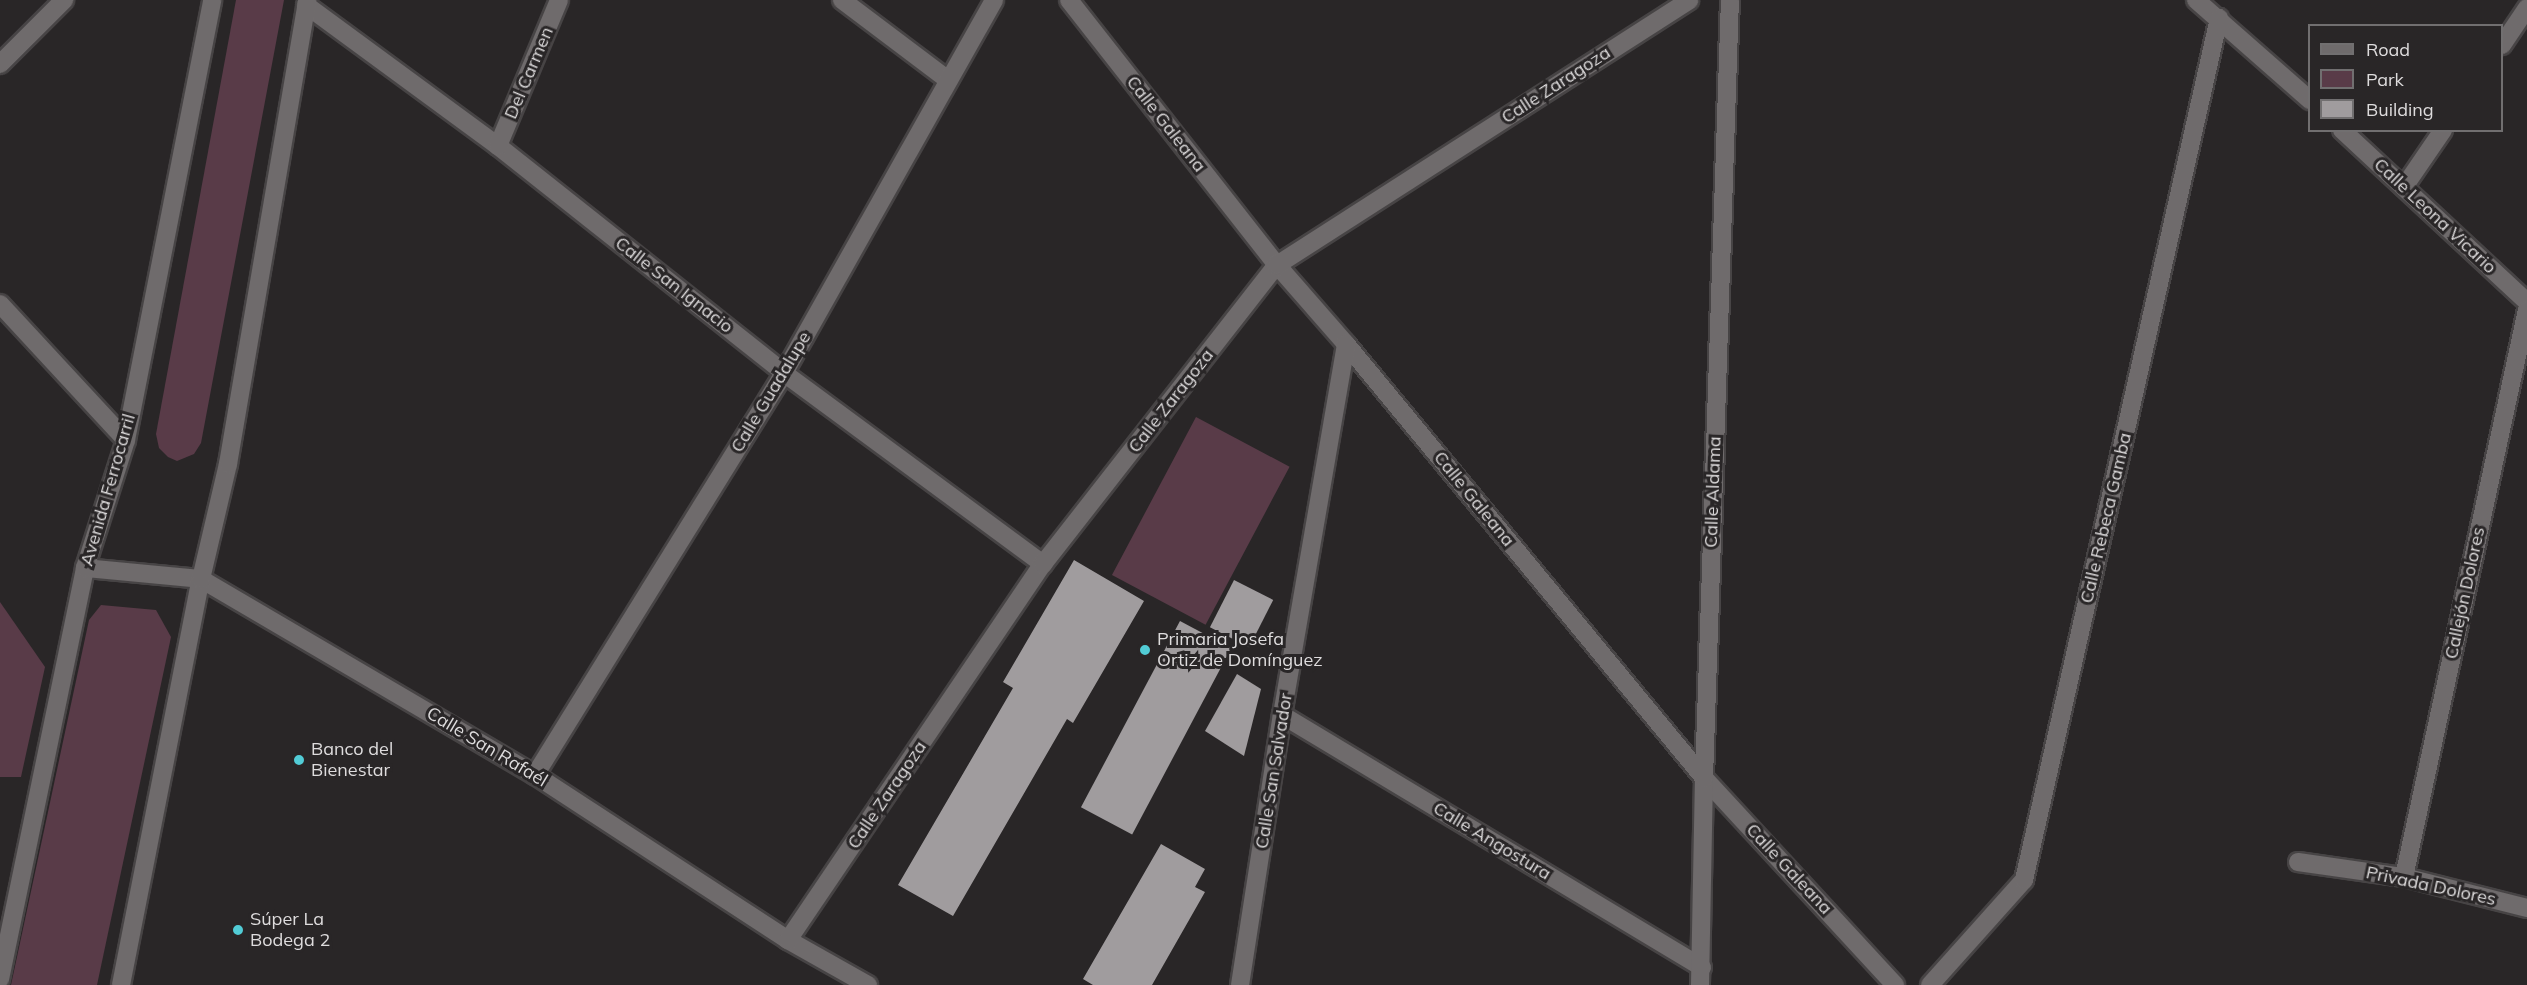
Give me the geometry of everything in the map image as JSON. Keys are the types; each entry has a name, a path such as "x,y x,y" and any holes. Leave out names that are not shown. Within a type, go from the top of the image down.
{"street":[{"path":"0,64 64,0"},
{"name":"Avenida Ferrocarril","path":"0,979 85,568 126,440 212,0"},
{"name":"Del Carmen","path":"498,146 559,0"},
{"path":"842,0 948,80"},
{"name":"Calle Guadalupe","path":"535,775 784,373 994,0"},
{"name":"Calle Zaragoza","path":"788,940 1043,564 1277,265 1689,0"},
{"name":"Calle Aldama","path":"1701,976 1704,778 1730,0"},
{"path":"2196,0 2308,98"},
{"name":"Calle Galeana","path":"1070,1 1277,265 1346,344 1704,778 1895,985"},
{"path":"121,985 201,579 228,464 307,3"},
{"name":"Calle San Ignacio","path":"307,3 498,146 784,373 1043,564"},
{"path":"2503,44 2527,8"},
{"name":"Calle Rebeca Gamba","path":"1930,985 2025,880 2219,18"},
{"name":"Calle Leona Vicario","path":"2344,132 2527,302"},
{"path":"2404,187 2442,132"},
{"path":"0,304 126,440"},
{"name":"Callejón Dolores","path":"2404,876 2527,310"},
{"name":"Calle San Salvador","path":"1240,985 1282,715 1346,344"},
{"name":"Calle San Rafaél","path":"85,568 201,579 535,775 788,940 868,985"},
{"name":"Calle Angostura","path":"1282,715 1701,976"},
{"name":"Privada Dolores","path":"2298,862 2404,876 2527,908"}],"green space":[{"path":"236,0 284,0 201,443 194,454 177,461 168,457 159,448 156,434"},
{"path":"1196,417 1290,467 1206,625 1112,575"},
{"path":"0,602 45,667 21,777 0,777"},
{"path":"101,605 156,610 171,637 97,985 11,985 89,620"}],"building":[{"name":"Primaria Josefa Ortiz de Domínguez","path":"1074,560 1144,601 1073,723 1067,719 953,916 898,885 1013,688 1003,682"},
{"name":"Primaria Josefa Ortiz de Domínguez","path":"1234,580 1273,600 1249,647 1210,627"},
{"name":"Primaria Josefa Ortiz de Domínguez","path":"1180,621 1231,648 1132,835 1081,807"},
{"name":"Primaria Josefa Ortiz de Domínguez","path":"1237,674 1261,689 1244,756 1205,731"},
{"path":"1161,844 1205,869 1195,887 1205,892 1152,985 1093,985 1083,979"}],"place":[{"name":"Primaria Josefa Ortiz de Domínguez","path":"1145,650"},
{"name":"Banco del Bienestar","path":"299,760"},
{"name":"Súper La Bodega 2","path":"238,930"}]}
